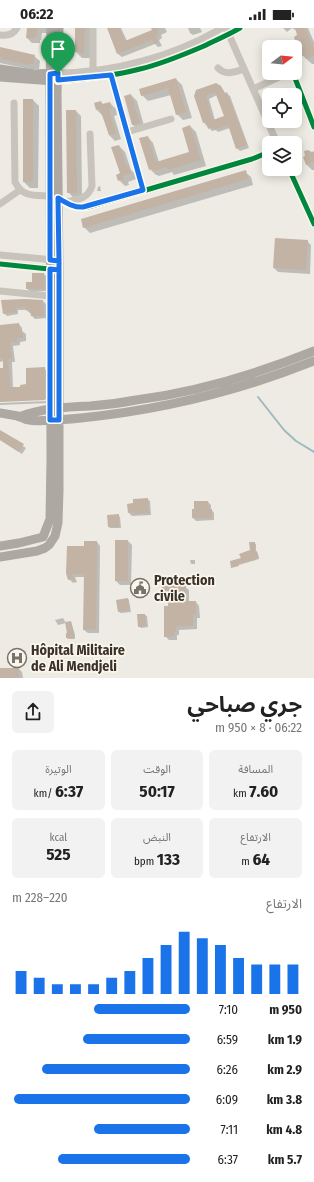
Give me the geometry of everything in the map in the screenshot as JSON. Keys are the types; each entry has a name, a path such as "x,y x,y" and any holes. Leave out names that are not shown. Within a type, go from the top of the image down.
{"main road":[{"path":"51,28 58,199 55,265 54,408"},
{"path":"54,77 59,28"},
{"path":"0,69 54,77"},
{"path":"0,76 13,78 54,77"},
{"path":"0,556 37,551 45,548 55,536 58,523 59,490 50,296 55,265"},
{"path":"19,416 35,411 54,408 98,405 175,394 251,374 314,351"},
{"path":"0,413 19,416 30,420 55,420 106,415 176,403 253,383 314,361"},
{"path":"0,546 43,537 50,519 55,420"}],"street":[{"path":"0,35 9,35 17,28"},
{"path":"93,28 93,71"},
{"path":"54,77 132,64 168,53 208,36 222,28"},
{"path":"54,77 111,75 141,69 163,62 228,31 240,28"},
{"path":"228,31 274,136"},
{"path":"218,68 222,72 228,73 244,70"},
{"path":"111,75 143,190"},
{"path":"253,89 273,80"},
{"path":"296,80 314,127"},
{"path":"14,103 14,178 20,190 29,195 58,199 82,198 86,196 90,190 92,182 90,134"},
{"path":"127,132 171,119"},
{"path":"58,199 78,208 83,207 262,155"},
{"path":"291,176 314,224"},
{"path":"0,204 20,190"},
{"path":"0,255 55,265"},
{"path":"0,264 55,265"},
{"path":"0,291 50,296"}],"building":[{"path":"27,28 37,28 37,36 35,36 35,38 26,38"},
{"path":"75,28 85,28 84,53 75,52"},
{"path":"107,28 120,28 125,41 152,30 151,28 157,28 159,35 156,36 158,42 154,44 152,40 117,54"},
{"path":"295,28 305,28 314,49 314,56 306,59 304,55 302,56 302,40 295,40 294,37 297,35"},
{"path":"0,47 35,55 33,64 29,63 29,65 2,59 2,57 0,57"},
{"path":"176,78 186,112 176,115 168,88 141,96 139,89"},
{"path":"216,83 221,86 225,93 227,92 247,145 236,149 228,125 214,130 213,127 208,129 206,122 203,123 194,96 196,90","holes":["215,92 224,116 213,120 206,96"]},
{"path":"131,94 140,123 132,125 124,96"},
{"path":"23,99 33,99 33,182 23,182"},
{"path":"101,101 102,104 110,102 112,109 109,110 116,133 109,135 100,109 96,110 94,103"},
{"path":"66,110 76,110 77,193 67,193"},
{"path":"190,125 201,160 168,170 167,167 152,171 152,169 149,170 139,138 148,136 156,162 189,152 182,128"},
{"path":"119,145 126,166 128,166 131,173 123,176 124,179 118,181 116,175 120,173 111,147"},
{"path":"308,150 312,152 314,151 314,162 306,165 303,157 305,156 304,151"},
{"path":"246,170 248,179 83,228 81,219"},
{"path":"275,238 308,240 306,270 273,268"},
{"path":"32,273 44,273 45,289 26,289 26,282 32,282"},
{"path":"1,300 43,300 44,316 31,316 30,310 26,310 26,307 15,308 16,312 3,314"},
{"path":"19,323 19,330 22,329 23,338 17,338 17,342 10,342 12,359 8,359 10,387 20,387 20,385 26,384 26,368 45,367 45,400 0,402 0,368 3,368 3,358 0,358 0,325"},
{"path":"0,430 24,444 19,452 0,440"},
{"path":"148,498 149,513 128,513 127,504 133,503 133,499"},
{"path":"194,501 208,501 209,509 212,509 212,518 192,518"},
{"path":"119,514 119,527 108,527 107,515"},
{"path":"115,540 128,540 128,581 115,581"},
{"path":"84,541 97,541 96,629 83,630 84,574 72,574 74,579 68,580 66,573 67,546 84,546"},
{"path":"249,542 255,542 255,552 257,551 259,558 238,564 239,566 231,568 230,561 241,558 239,554 250,550"},
{"path":"162,585 186,586 185,601 196,601 196,614 193,614 193,626 176,626 174,636 164,637 164,606 168,606 168,594 161,594"},
{"path":"128,598 130,610 118,612 116,600"},
{"path":"137,614 145,614 146,626 138,627"},
{"path":"71,621 74,638 66,638 67,633 65,622"},
{"path":"0,668 19,668 19,678 0,678"}],"waterway":[{"path":"258,397 284,430 296,441 314,452"}],"cycle path":[{"path":"58,81 110,75 148,67 196,49 240,28"},
{"path":"296,80 314,127"},
{"path":"58,199 76,207 88,207 262,155"},
{"path":"292,176 314,224"},
{"path":"0,264 59,270"}],"place":[{"name":"Protection civile","path":"140,588"},
{"name":"Hôpital Militaire de Ali Mendjeli","path":"17,658"}],"route":[{"path":"58,73 50,74 50,260 59,261 59,270 59,420 50,420 50,269 59,270 59,261 58,198 78,208 143,190 111,75 72,80 58,80 58,73"}]}
